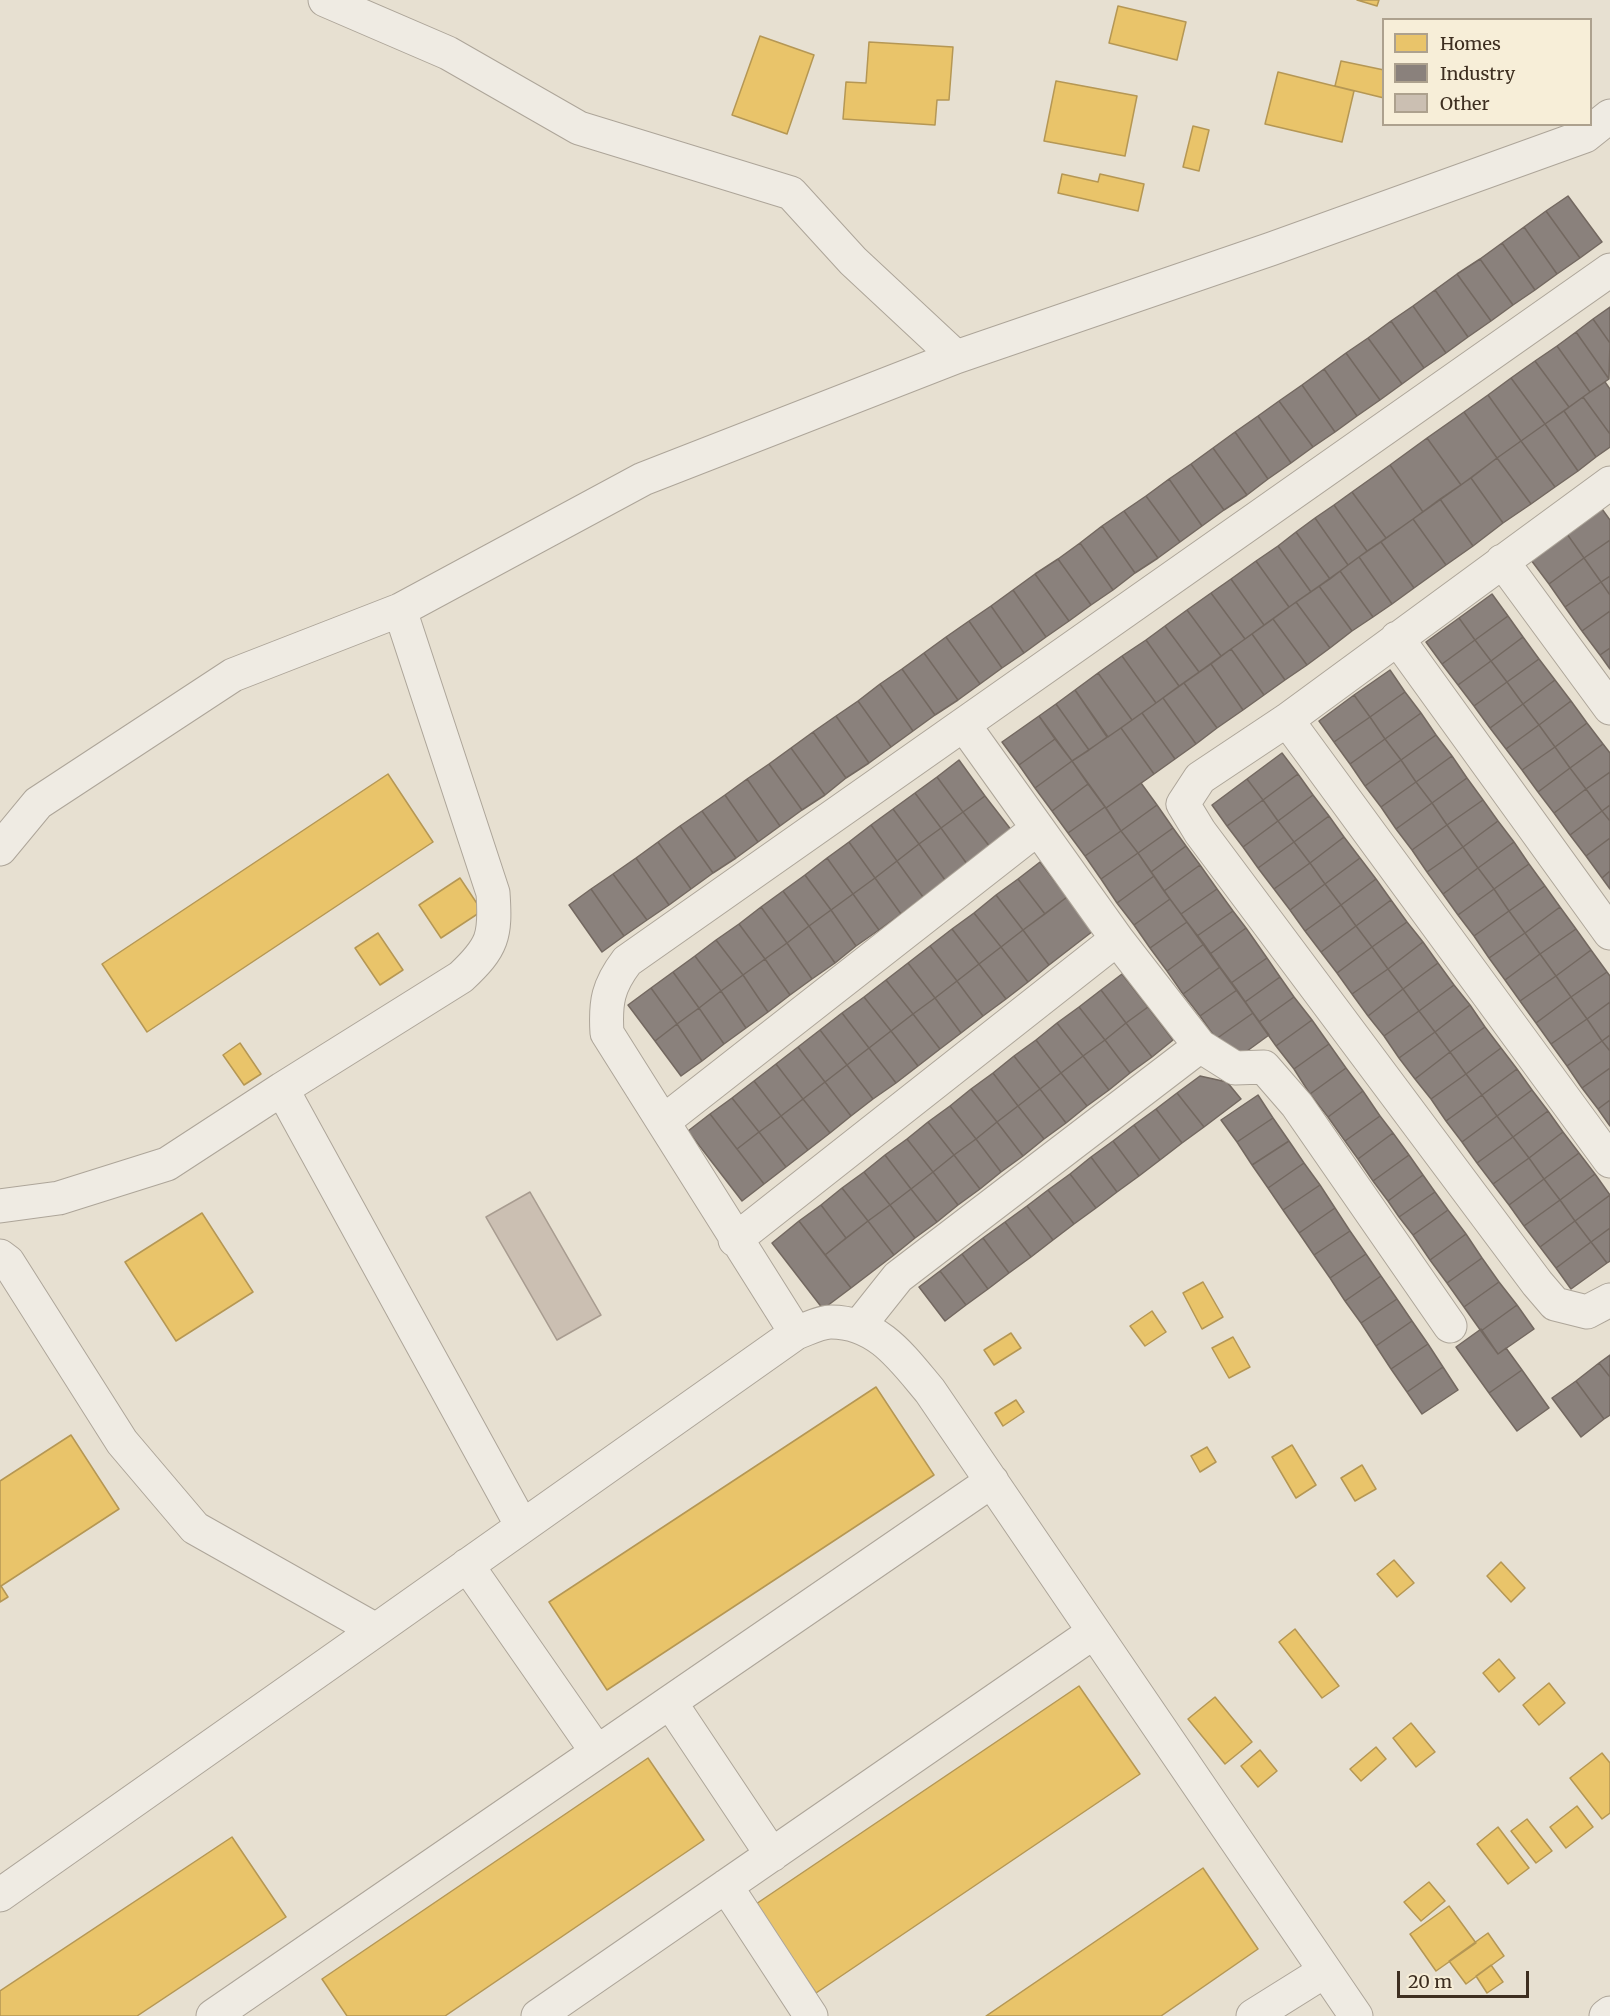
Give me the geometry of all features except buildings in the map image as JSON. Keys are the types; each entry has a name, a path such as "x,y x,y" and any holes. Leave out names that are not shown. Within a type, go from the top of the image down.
{"street":[{"path":"325,0 448,53 579,128 791,193 853,261 956,357"},
{"path":"0,849 39,803 233,675 400,610 643,479 956,357 1271,249 1585,136 1610,116"},
{"path":"796,1333 735,1240 664,1121 607,1033 606,1011 612,982 627,961 1610,270"},
{"path":"1610,483 1287,720 1200,778 1183,804 1200,832 1555,1304 1587,1312 1610,1300"},
{"path":"1502,561 1610,708"},
{"path":"0,1206 58,1198 167,1164 461,977 485,955 496,925 493,893 400,610"},
{"path":"1397,638 1610,933"},
{"path":"1287,720 1610,1161"},
{"path":"964,725 1117,939 1200,1047 1235,1068 1264,1067 1297,1105 1450,1326"},
{"path":"664,1121 1037,829"},
{"path":"735,1240 1117,939"},
{"path":"859,1326 898,1277 1200,1047"},
{"path":"282,1089 522,1526"},
{"path":"0,1256 8,1262 122,1442 195,1528 376,1630"},
{"path":"0,1895 796,1333 830,1322 859,1326 887,1341 930,1391 1356,2016"},
{"path":"213,2016 992,1481"},
{"path":"467,1565 597,1752"},
{"path":"538,2016 1094,1632"},
{"path":"670,1702 772,1855"},
{"path":"726,1886 811,2016"},
{"path":"1253,2016 1326,1971"},
{"path":"1606,2016 1610,2013"}]}
